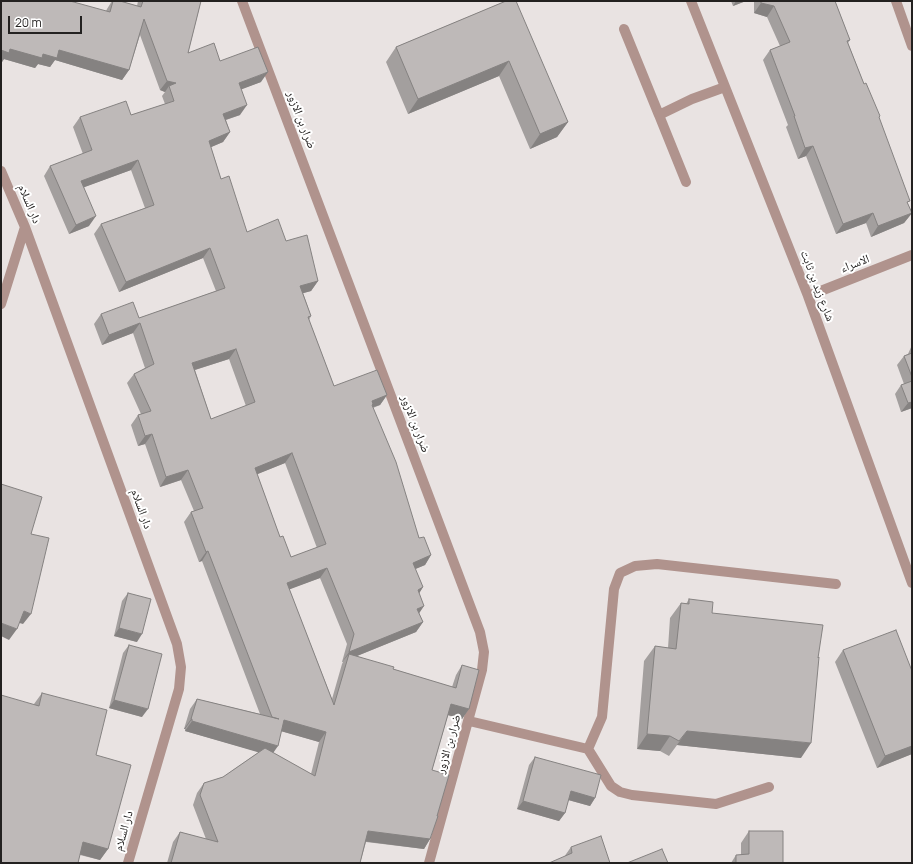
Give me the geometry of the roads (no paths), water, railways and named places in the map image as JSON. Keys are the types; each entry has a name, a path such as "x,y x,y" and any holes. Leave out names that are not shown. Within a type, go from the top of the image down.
{"street":[{"name":"ضرار بن الازور","path":"242,1 480,632 484,652 482,670 429,863"},
{"name":"شارع زيد بن ثابت","path":"691,1 808,296 912,583"},
{"path":"896,1 912,46"},
{"path":"624,29 686,182"},
{"path":"659,115 692,99 725,87"},
{"name":"دار السلام","path":"1,171 25,227 177,644 181,667 179,689 128,863"},
{"path":"1,304 25,227"},
{"name":"الاسراء","path":"808,296 912,255"},
{"path":"588,749 602,717 614,588 620,573 636,566 657,564 836,584"},
{"path":"469,721 588,749 611,786 620,792 632,795 716,804 769,787"}]}
